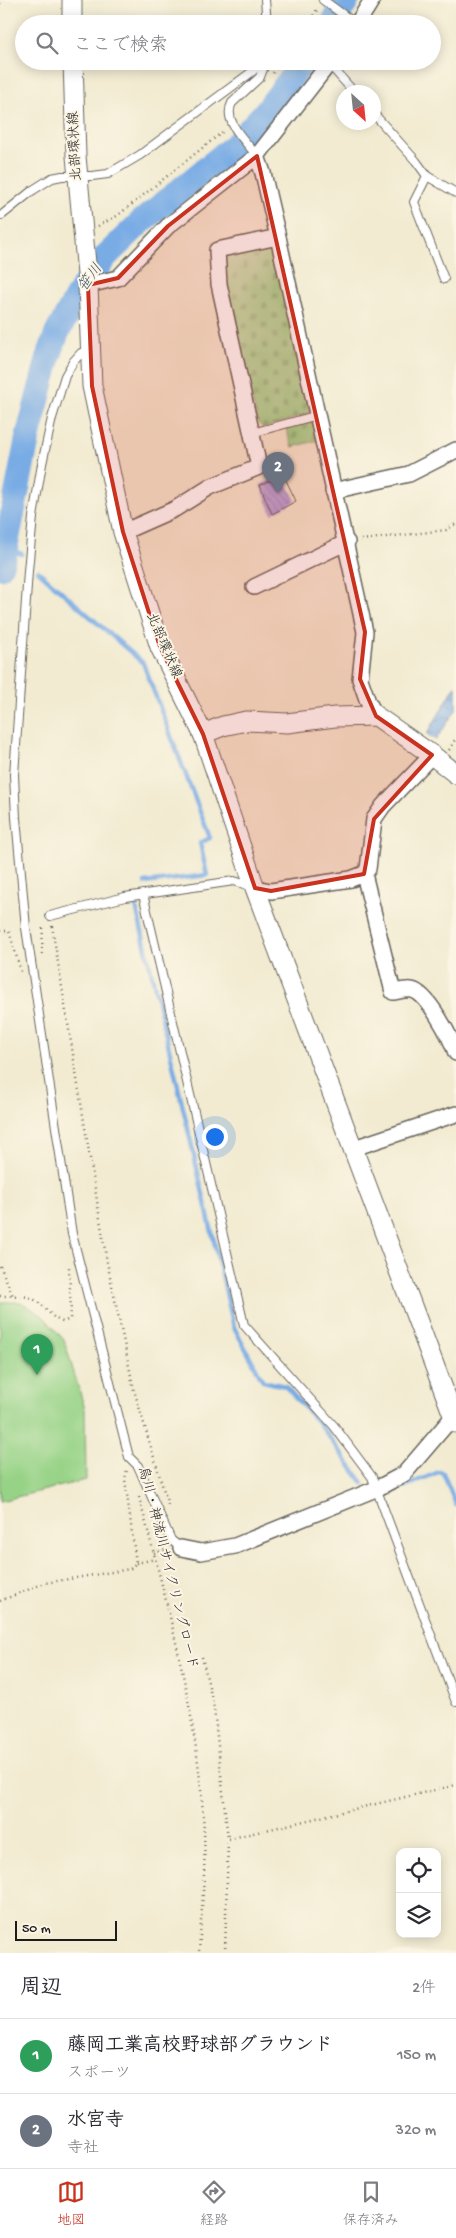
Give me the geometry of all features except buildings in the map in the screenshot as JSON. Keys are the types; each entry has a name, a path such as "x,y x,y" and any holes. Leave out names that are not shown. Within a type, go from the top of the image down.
{"street":[{"path":"72,0 72,15"},
{"path":"360,15 372,0"},
{"name":"北部環状線","path":"73,70 78,177 89,228 86,254 92,386 123,532 160,647 203,734 256,888 455,1417"},
{"path":"88,285 118,278 168,226 255,153 324,70"},
{"path":"255,153 263,172 278,237 333,491 347,542 365,632 360,679 368,702 376,716 456,774"},
{"path":"123,532 175,509 210,487 259,467 219,284 217,250 278,237"},
{"path":"333,491 409,474 456,450"},
{"path":"254,587 347,542"},
{"path":"203,734 223,726 246,721 287,723 335,717 376,716"},
{"path":"256,888 272,891 352,879 364,874 368,869 374,819 383,806 432,755"},
{"path":"364,874 393,992 413,990 423,995 452,1038 456,1052"},
{"path":"354,1148 456,1114"},
{"path":"181,1548 201,1552 235,1546 378,1488 404,1474 455,1417"}],"lane":[{"path":"264,0 266,15"},
{"path":"324,0 345,15"},
{"path":"2,215 33,190 52,178 108,174 140,155 253,70"},
{"path":"255,153 233,124 230,108 232,103 260,77 262,70"},
{"path":"336,70 348,85"},
{"path":"381,122 427,176 456,194"},
{"path":"427,176 414,202 444,279"},
{"path":"90,352 81,353 65,376 52,418 42,464 28,571 14,775 16,818 26,928 72,1234 129,1457 138,1466 171,1540 181,1548"},
{"path":"252,434 318,415"},
{"path":"50,916 101,901 234,881 256,888"},
{"path":"143,894 244,1324 334,1426 378,1488 456,1702"}],"path":[{"path":"314,15 324,0"},
{"path":"89,228 117,216 233,124"},
{"path":"347,542 446,530 456,524"},
{"path":"50,916 106,1262 134,1390 170,1511"},
{"path":"0,931 9,931 23,978"},
{"path":"0,1266 13,1296"},
{"path":"0,1296 24,1296 37,1300 57,1320 63,1322 70,1319 69,1266"},
{"path":"129,1457 125,1479 136,1564"},
{"name":"烏川・神流川サイクリングロード","path":"139,1496 177,1642 198,1757 204,1833 199,1953"},
{"path":"0,1601 45,1584 130,1569 136,1564 155,1558"},
{"path":"202,1657 214,1708 228,1839 225,1953"},
{"path":"228,1839 456,1785"}],"highlighted area":[{"path":"257,156 365,632 360,679 376,716 432,755 374,819 364,874 271,891 255,888 203,734 160,647 123,532 92,386 88,285 118,278 168,226"}],"green space":[{"path":"276,244 312,408 308,414 263,428 258,423 239,350 221,268 223,256"},
{"path":"310,420 316,424 319,440 292,447 286,428"},
{"path":"0,1302 21,1302 43,1316 64,1340 85,1409 86,1480 0,1501"}],"water":[{"path":"456,685 456,710 436,740 427,734"}],"waterway":[{"name":"笹川","path":"338,15 347,0"},
{"name":"笹川","path":"0,567 4,556 28,436 49,356 57,333 80,291 106,256 140,223 235,145 266,111 297,70"},
{"path":"6,549 22,554"},
{"path":"38,571 143,663 210,838 200,843 207,875 145,883"},
{"path":"136,906 234,1327 263,1381 285,1386 318,1422 363,1483"},
{"path":"391,1492 439,1472 443,1473 456,1505"}],"place":[{"name":"水宮寺","path":"278,493"},
{"name":"藤岡工業高校野球部グラウンド","path":"37,1375"}]}
